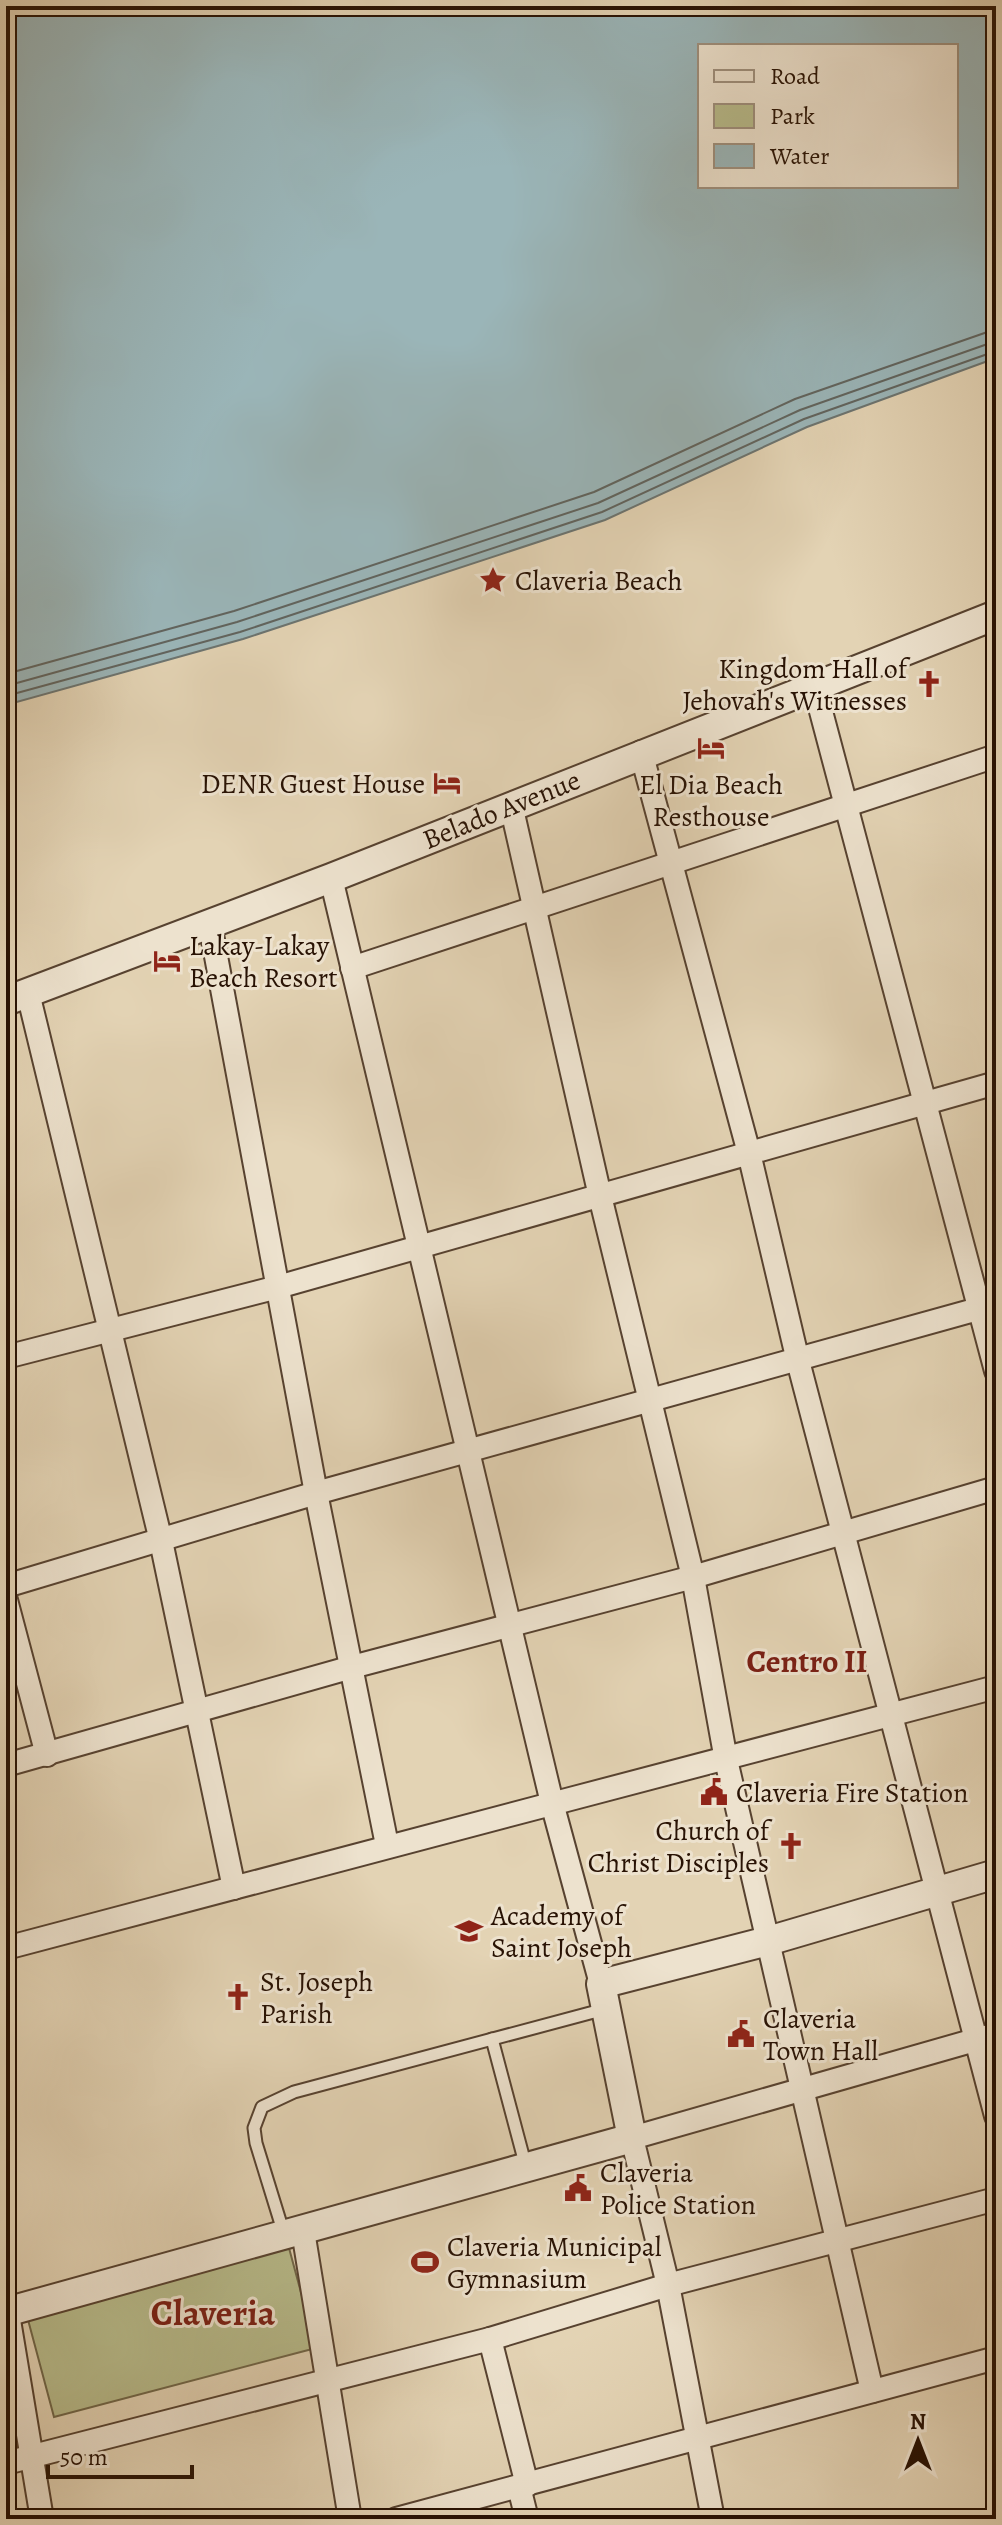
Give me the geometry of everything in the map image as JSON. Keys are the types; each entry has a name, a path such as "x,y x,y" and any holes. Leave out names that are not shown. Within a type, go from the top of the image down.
{"street":[{"name":"Belado Avenue","path":"17,997 331,878 641,752 996,615"},
{"path":"814,685 925,1104 988,1307 996,1371"},
{"path":"641,752 749,1153 798,1361 890,1716 940,1890 987,2037 996,2116"},
{"path":"352,968 996,756"},
{"path":"511,805 600,1196 653,1402 693,1577 726,1760 872,2391"},
{"path":"331,878 552,1803 603,1997 632,2138 668,2285 713,2519"},
{"path":"210,924 316,1493 387,1845"},
{"path":"17,997 113,1330 234,1888"},
{"path":"6,1357 278,1287 417,1245 996,1083"},
{"path":"6,1586 316,1493 988,1307"},
{"path":"6,1765 352,1667 693,1577 996,1488"},
{"path":"6,1600 47,1755"},
{"path":"6,1948 387,1845 726,1760 996,1687"},
{"path":"603,1997 768,1941 996,1874"},
{"path":"42,2519 7,2308 294,2233 804,2092 987,2037"},
{"path":"6,2463 327,2378 490,2339 668,2285 996,2199"},
{"path":"294,2233 327,2378 350,2519"},
{"path":"490,2339 523,2486 527,2519"},
{"path":"396,2519 996,2358"}],"lane":[{"path":"294,2233 256,2143 256,2117 262,2107 294,2092 492,2039 603,1997"},
{"path":"492,2039 526,2168"}],"green space":[{"path":"289,2248 316,2348 54,2417 27,2316"}],"water":[{"path":"6,6 996,6 996,358 807,427 605,520 243,639 6,705"}],"place":[{"name":"Claveria Beach","path":"493,580"},
{"name":"Kingdom Hall of Jehovah's Witnesses","path":"929,684"},
{"name":"El Dia Beach Resthouse","path":"711,748"},
{"name":"DENR Guest House","path":"447,783"},
{"name":"Lakay-Lakay Beach Resort","path":"167,961"},
{"name":"Claveria Fire Station","path":"714,1792"},
{"name":"Church of Christ Disciples","path":"791,1846"},
{"name":"Academy of Saint Joseph","path":"469,1931"},
{"name":"St. Joseph Parish","path":"238,1997"},
{"name":"Claveria Town Hall","path":"741,2034"},
{"name":"Claveria Police Station","path":"578,2188"},
{"name":"Claveria Municipal Gymnasium","path":"425,2262"}],"district":[{"name":"Centro II","path":"807,1661"},
{"name":"Claveria","path":"213,2312"}]}
